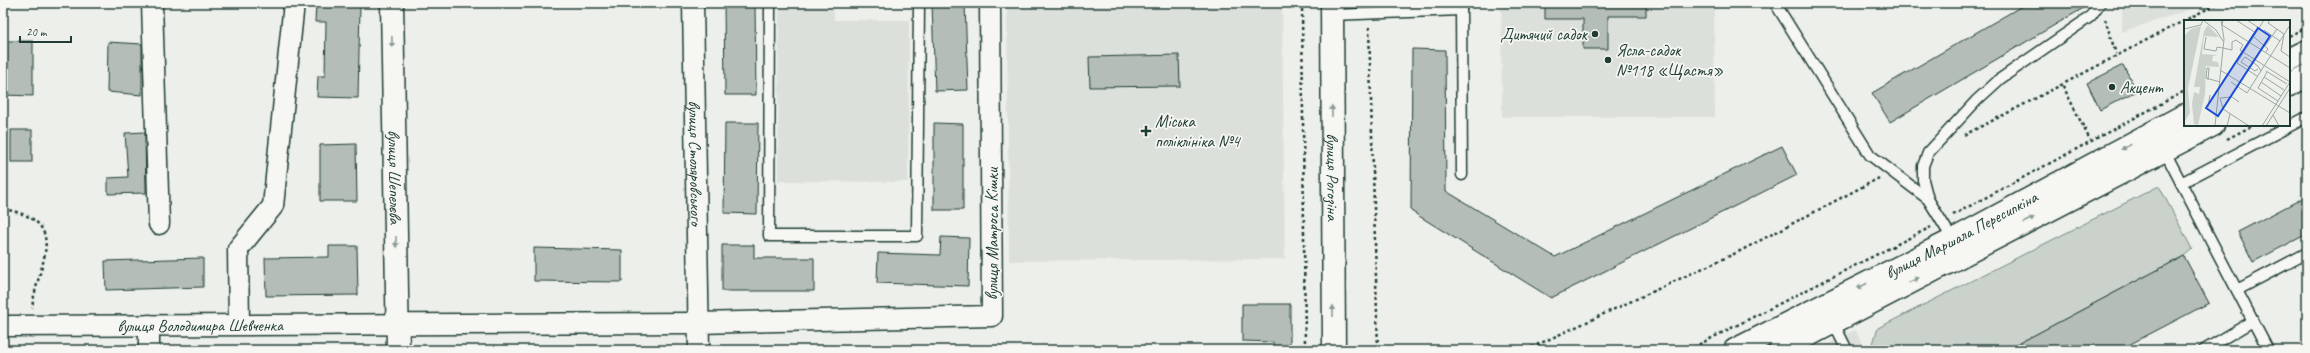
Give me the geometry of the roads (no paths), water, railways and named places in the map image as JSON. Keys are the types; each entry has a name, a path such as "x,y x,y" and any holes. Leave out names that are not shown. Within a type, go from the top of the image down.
{"main road":[{"name":"вулиця Шепелєва","path":"392,3 398,350"},
{"name":"вулиця Рогозіна","path":"1332,9 1334,350"},
{"path":"2290,60 2307,51"},
{"path":"2290,85 2307,76"},
{"name":"вулиця Маршала Пересипкіна","path":"1780,350 2160,141 2184,116"},
{"name":"вулиця Маршала Пересипкіна","path":"1735,350 1953,240 2160,141 2210,126"}],"street":[{"path":"152,3 159,224"},
{"path":"239,324 238,249 273,206 294,3"},
{"name":"вулиця Столяровського","path":"693,3 699,350"},
{"name":"вулиця Матроса Кішки","path":"699,323 992,316 990,3"},
{"name":"вулиця Володимира Шевченка","path":"3,326 398,323 699,323"},
{"path":"149,325 149,350"}],"lane":[{"path":"770,3 769,236 917,236 919,3"},
{"path":"1775,3 1870,155 1928,199"},
{"path":"1953,240 1928,199 1923,180 1923,166 1928,153 1977,100 2000,79 2090,17 2100,3"},
{"path":"1332,9 1369,14 1461,6 1462,175"},
{"path":"2182,183 2307,117"},
{"path":"2160,141 2268,350"},
{"path":"2237,290 2307,253"},
{"path":"2204,350 2253,321"},
{"path":"1833,322 1847,350"}],"place":[{"name":"Дитячий садок","path":"1595,34"},
{"name":"Ясла-садок №118 «Щастя»","path":"1608,60"},
{"name":"Акцент","path":"2112,87"},
{"name":"Міська поліклініка №4","path":"1146,131"}]}
